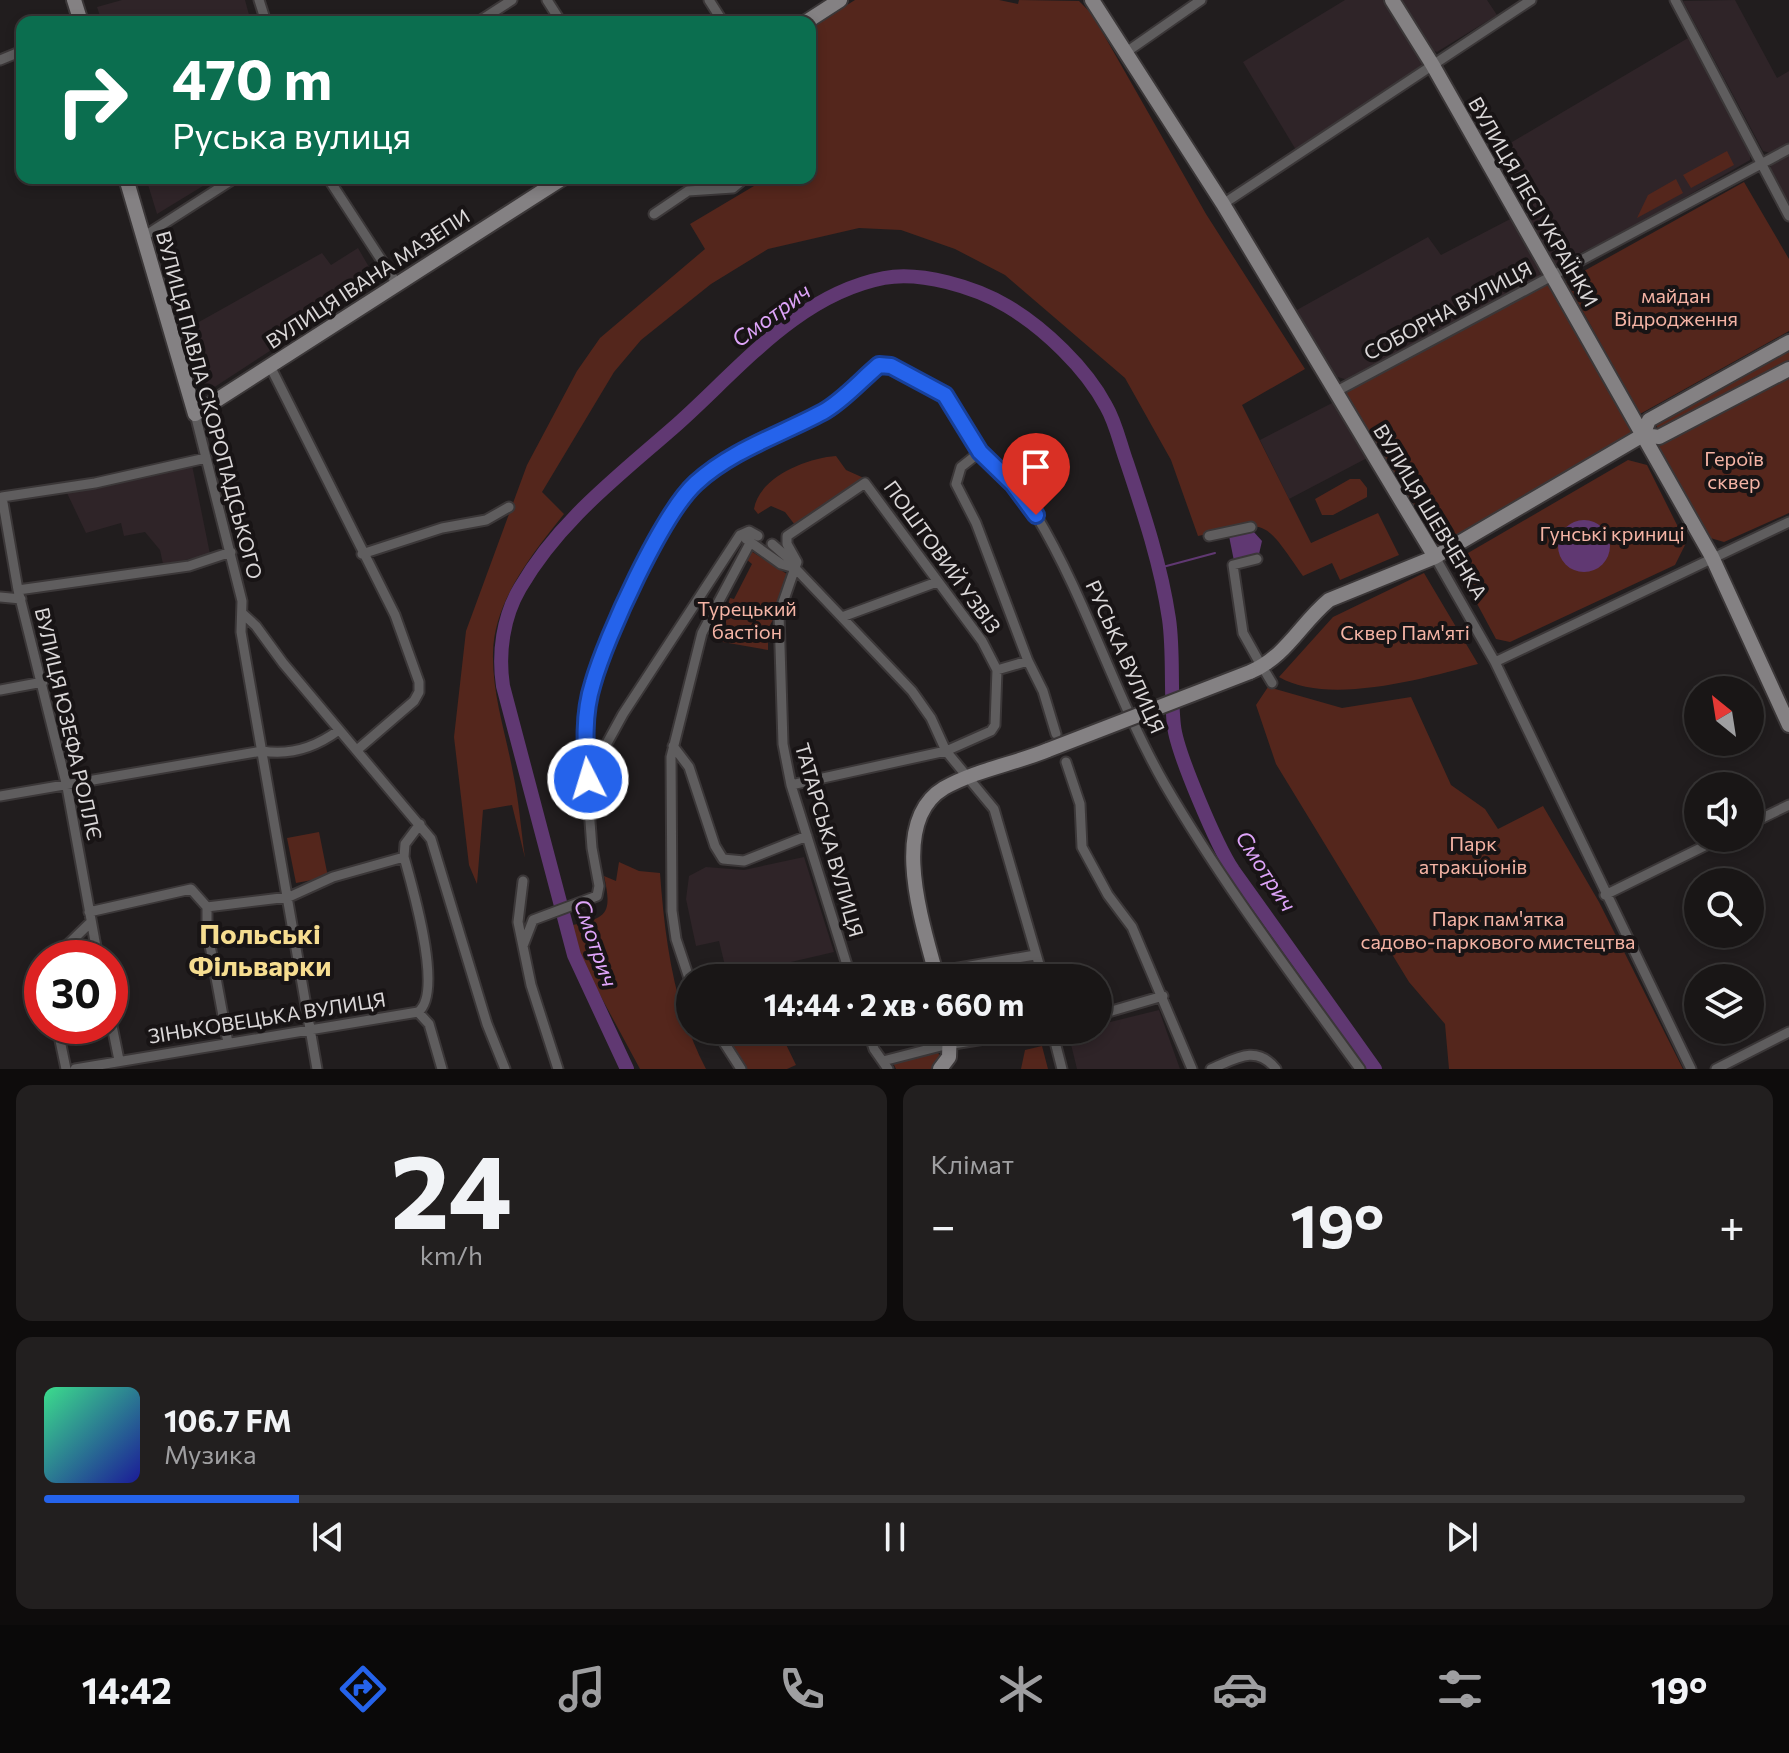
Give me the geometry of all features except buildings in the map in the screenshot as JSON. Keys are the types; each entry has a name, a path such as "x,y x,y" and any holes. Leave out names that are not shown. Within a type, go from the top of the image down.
{"street":[{"path":"487,16 512,0"},
{"path":"815,16 840,0"},
{"name":"ВУЛИЦЯ ШЕВЧЕНКА","path":"1092,0 1223,204 1495,662 1691,1069"},
{"path":"1125,53 1201,0"},
{"name":"ВУЛИЦЯ ЛЕСІ УКРАЇНКИ","path":"1392,0 1432,64 1712,557 1789,725"},
{"path":"1223,204 1531,0"},
{"path":"1675,0 1789,216"},
{"name":"СОБОРНА ВУЛИЦЯ","path":"1335,392 1789,149"},
{"name":"ВУЛИЦЯ ПАВЛА СКОРОПАДСЬКОГО","path":"128,184 195,414 231,552 242,613 241,632 317,1069"},
{"path":"143,237 226,184"},
{"path":"332,184 397,284"},
{"name":"ВУЛИЦЯ ІВАНА МАЗЕПИ","path":"195,414 554,184"},
{"path":"654,214 688,191 733,188 738,184"},
{"path":"1643,435 1649,420 1789,342"},
{"name":"РУСЬКА ВУЛИЦЯ","path":"523,946 528,927 541,915 597,896 599,886 592,848 584,742 592,685 635,584 675,511 697,481 758,442 832,406 879,365 891,366 945,395 980,452 1013,484 1036,515 1088,613 1126,706 1165,785 1223,876 1360,1069"},
{"path":"270,366 395,615 420,687 414,701 357,750"},
{"path":"933,964 919,905 913,861 915,830 924,806 941,790 965,778 1260,671 1275,661 1315,611 1329,600 1435,557 1643,435 1659,437 1789,369"},
{"path":"980,452 961,467 956,484 976,523 1028,661 1043,691 1056,734"},
{"name":"ВУЛИЦЯ ЮЗЕФА РОЛЛЄ","path":"94,940 67,787 20,594 2,497 95,483 206,458"},
{"name":"ПОШТОВИЙ УЗВІЗ","path":"795,568 797,559 787,544 787,536 865,483 982,641 997,670"},
{"path":"362,554 442,528 486,520 509,507"},
{"path":"1495,662 1789,522"},
{"path":"1209,536 1251,527"},
{"path":"588,779 623,714 740,535 754,539 781,564 795,568"},
{"path":"685,964 674,930 670,895 674,836 670,766 673,746 702,633 754,539"},
{"path":"772,544 794,563 795,568 912,691 931,718 946,751 965,778 994,809 1038,964"},
{"path":"0,597 189,566 231,552"},
{"path":"1257,559 1233,565 1243,633 1260,671 1272,683"},
{"name":"ТАТАРСЬКА ВУЛИЦЯ","path":"795,568 779,614 783,744 791,785 847,964"},
{"path":"842,617 937,582"},
{"path":"242,613 420,824 436,852 487,1024 505,1069"},
{"path":"791,785 946,751 991,731 995,725 997,670 1028,661"},
{"path":"0,690 43,682"},
{"path":"0,796 67,787 262,751 278,754 316,746 339,730"},
{"path":"673,746 689,767 715,846 723,859 744,861 807,836"},
{"path":"1066,762 1080,804 1082,847 1108,895 1132,927 1192,1069"},
{"path":"1764,817 1789,805"},
{"path":"420,824 405,844 404,857 427,956 425,1003 418,1012 429,1024 442,1069"},
{"path":"1605,895 1693,852"},
{"path":"207,907 289,897 333,877 404,857"},
{"path":"523,881 518,922 538,1012 558,1069"},
{"path":"70,940 90,917 191,889 207,907 207,929 228,1043"},
{"path":"990,964 1035,955"},
{"path":"1112,1011 1163,996"},
{"name":"ЗІНЬКОВЕЦЬКА ВУЛИЦЯ","path":"75,1069 418,1012"},
{"path":"1716,1069 1789,1032"},
{"path":"61,1044 66,1069"},
{"path":"116,1044 119,1060"},
{"path":"725,1044 741,1069"},
{"path":"872,1044 886,1065 936,1044"},
{"path":"940,1069 949,1057 950,1044"},
{"path":"1056,1044 1062,1069"},
{"path":"1211,1069 1252,1054 1264,1057 1276,1069"}],"shaded area":[{"path":"122,0 245,0 249,16 100,16 97,7"},
{"path":"1345,0 1389,0 1424,64 1296,150 1243,62"},
{"path":"1399,0 1487,0 1497,15 1437,52 1431,50"},
{"path":"1735,0 1777,78 1789,71 1789,143 1770,153 1763,151 1683,1"},
{"path":"1688,38 1750,150 1750,160 1626,231 1553,266 1490,155"},
{"path":"1789,153 1789,207 1770,169 1772,163"},
{"path":"148,184 206,184 157,214"},
{"path":"1516,216 1545,268 1538,279 1348,380 1334,376 1295,311 1428,237 1441,255"},
{"path":"358,248 377,281 210,390 203,384 190,327 322,253 331,265"},
{"path":"1336,401 1369,457 1289,499 1260,440"},
{"path":"192,465 210,554 185,560 163,564 160,550 145,532 124,536 121,523 86,533 67,493"},
{"path":"1584,520 1602,528 1610,546 1602,564 1584,572 1566,564 1558,546 1566,528"},
{"path":"1253,531 1262,541 1259,554 1234,561 1229,536"},
{"path":"804,857 834,952 782,964 725,964 719,941 696,946 686,899 689,876 706,867 744,870"},
{"path":"1159,1010 1180,1069 1077,1069 1071,1044 1112,1044 1112,1022"}],"green space":[{"path":"855,0 999,0 1018,4 1019,0 1079,1 1092,14 1206,214 1305,369 1242,405 1311,543 1378,513 1399,555 1340,580 1332,563 1303,576 1279,542 1261,528 1238,527 1198,536 1171,460 1125,378 1005,275 955,249 901,230 859,228 768,249 711,284 641,340 614,372 542,492 564,514 517,578 500,614 493,653 497,699 515,784 525,858 512,805 483,810 477,884 469,865 454,737 466,631 527,465 577,371 600,338 705,249 690,224 757,184 816,184 816,24"},
{"path":"1727,151 1734,165 1691,188 1683,175"},
{"path":"1676,179 1683,193 1637,218 1648,195"},
{"name":"майдан Відродження","path":"1744,182 1789,259 1789,331 1640,414 1566,281"},
{"path":"1552,276 1643,435 1435,557 1335,392"},
{"path":"1789,347 1789,363 1659,431 1655,423"},
{"name":"Героїв сквер","path":"1789,378 1789,513 1724,542 1707,537 1658,447"},
{"path":"836,456 846,470 866,479 795,525 785,512 771,506 758,514 754,509 765,488 786,471"},
{"name":"Гунські криниці","path":"1628,460 1647,465 1686,543 1675,565 1510,642 1496,639 1460,572 1468,553"},
{"path":"1350,479 1360,479 1367,488 1367,497 1333,515 1322,515 1315,499"},
{"name":"Турецький бастіон","path":"751,551 790,576 792,584 768,629 768,650 717,641 730,598 734,599 752,564 746,559"},
{"name":"Сквер Пам'яті","path":"1424,573 1478,664 1405,682 1350,689 1299,685 1279,677 1333,617"},
{"name":"Парк пам'ятка садово-паркового мистецтва","path":"1268,687 1342,708 1411,697 1451,785 1485,809 1498,829 1543,806 1599,902 1683,1069 1449,1069 1445,1024 1409,982 1276,764 1256,705"},
{"path":"319,832 328,877 296,883 287,838"},
{"path":"619,862 639,871 660,873 676,986 676,1044 694,1044 706,1069 640,1069 579,956 569,926 604,913 608,900 604,876 616,881"},
{"path":"728,1044 786,1044 796,1065 787,1069 743,1069"},
{"path":"1042,1046 1048,1069 1021,1069 1025,1050"},
{"path":"936,1050 941,1057 931,1069 896,1069 893,1063"}],"waterway":[{"name":"Смотрич","path":"627,1069 574,955 503,686 502,648 509,611 535,564 570,522 769,339 823,301 852,287 899,276 947,282 1007,306 1063,350 1098,392 1115,426 1157,559 1170,632 1174,726 1182,757 1199,799 1233,870 1375,1069"},
{"path":"1159,568 1215,553"}],"district":[{"name":"Польські Фільварки","path":"260,950"}],"route":[{"path":"588,779 584,742 592,685 635,584 688,490 758,442 823,412 879,365 891,366 945,395 980,452 1013,484 1036,515"}],"park label":[{"name":"Парк атракціонів","path":"1473,856"}]}
